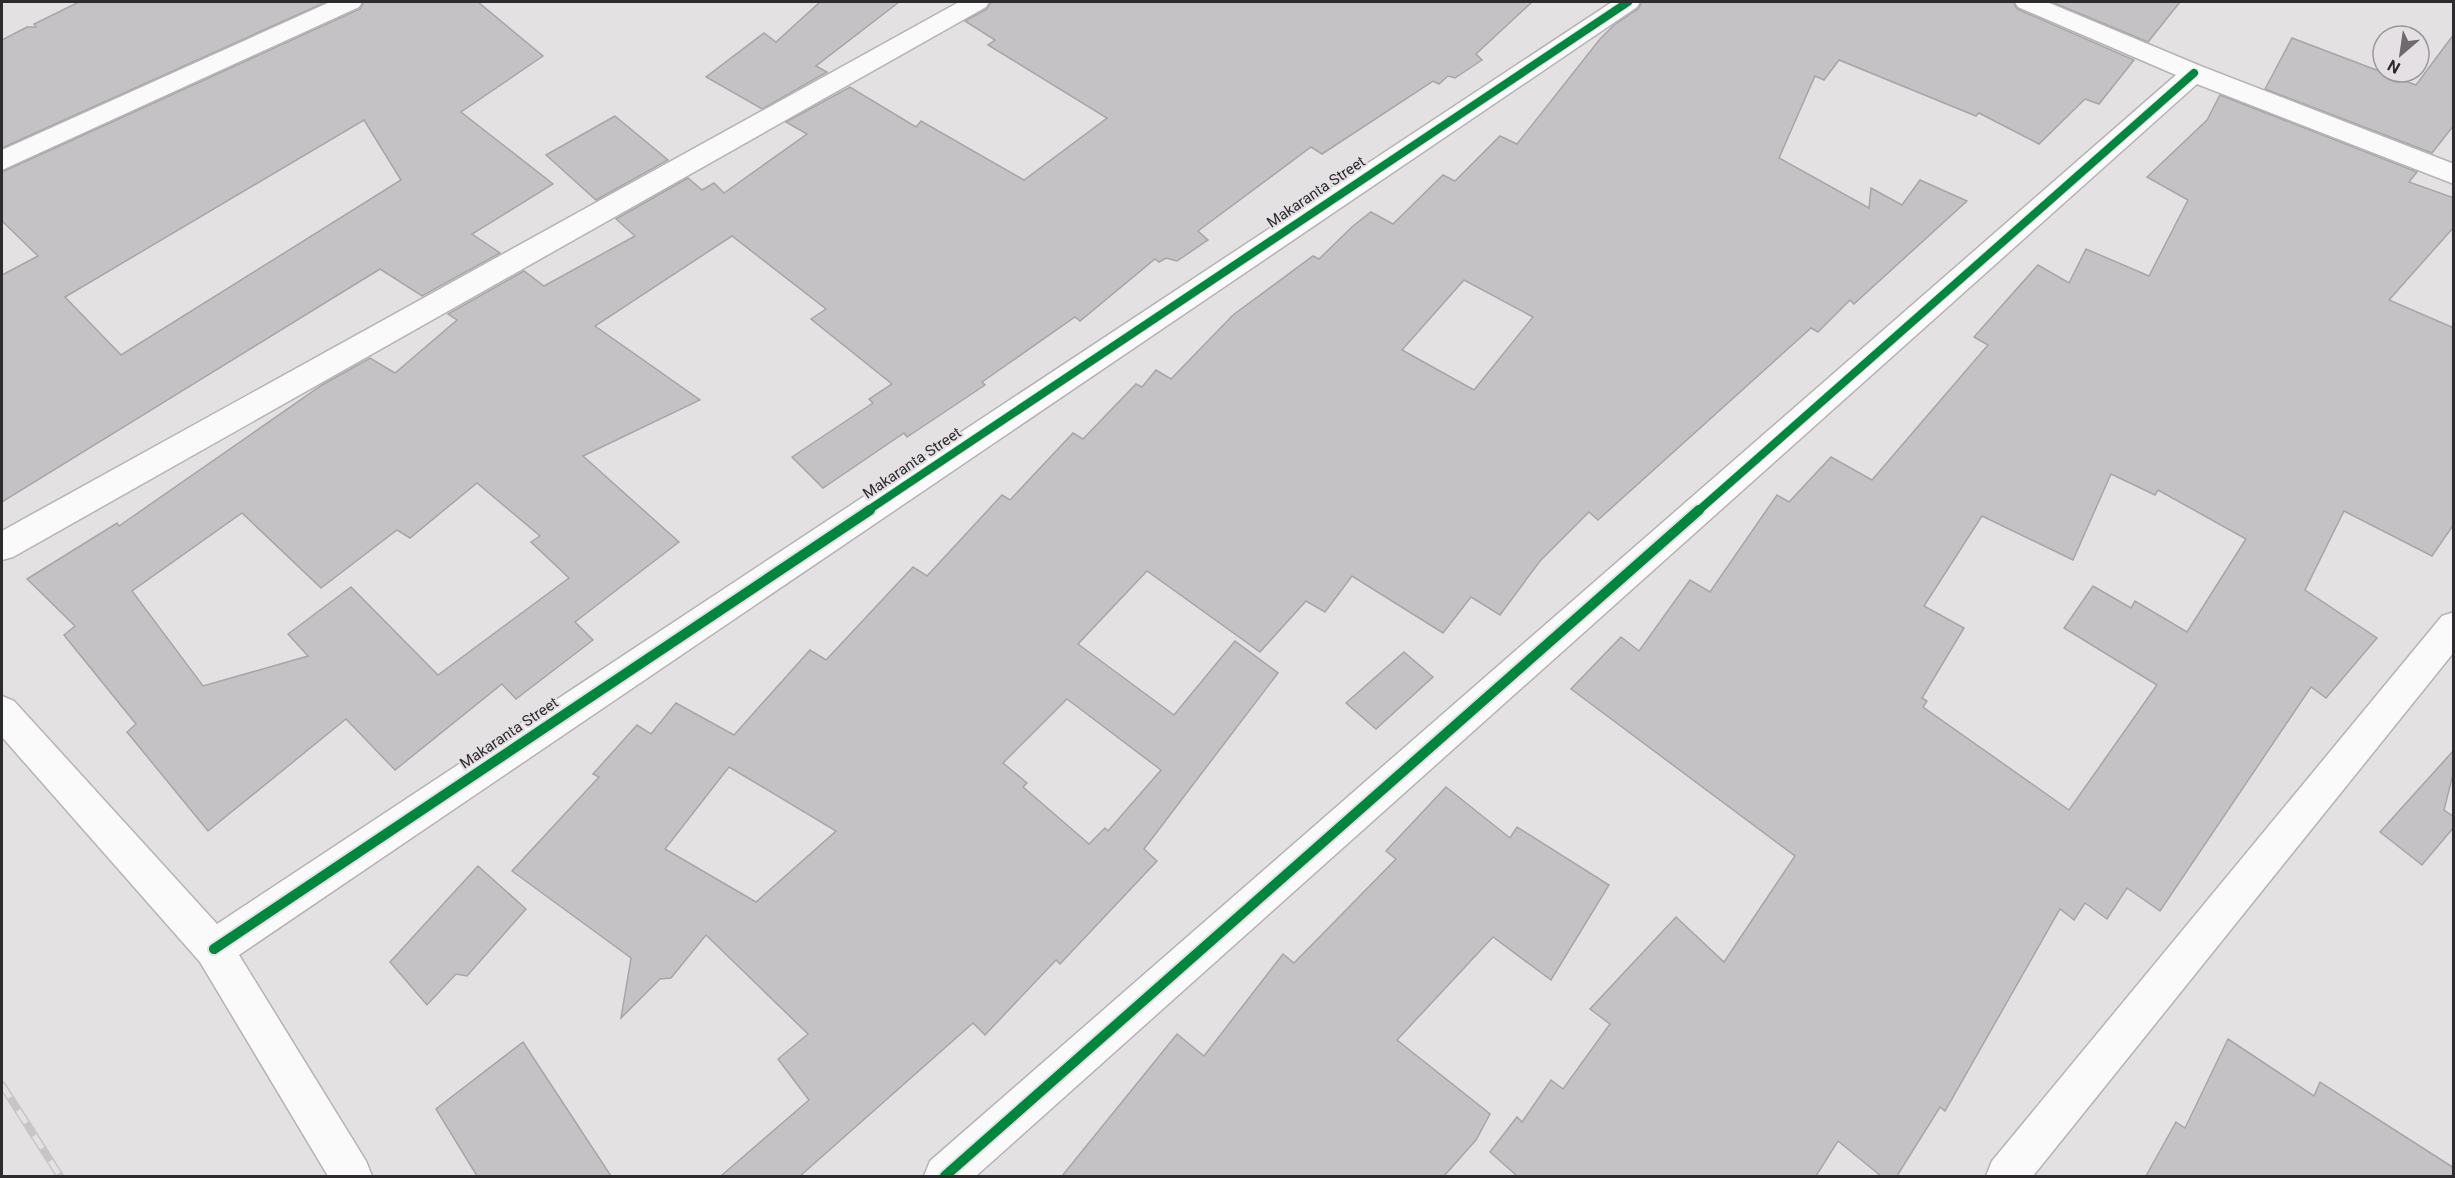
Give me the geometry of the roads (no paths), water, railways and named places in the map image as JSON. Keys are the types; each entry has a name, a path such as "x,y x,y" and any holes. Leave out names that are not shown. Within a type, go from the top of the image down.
{"street":[{"path":"2,161 350,2"},
{"path":"2,547 977,2"},
{"name":"Makaranta Street","path":"214,949 1628,2"},
{"path":"2027,2 2194,73 2454,175"},
{"path":"945,1176 2194,73"},
{"path":"2007,1176 2454,626"},
{"path":"2,712 214,949 351,1176"}],"railway":[{"path":"2,1085 60,1176"}]}
